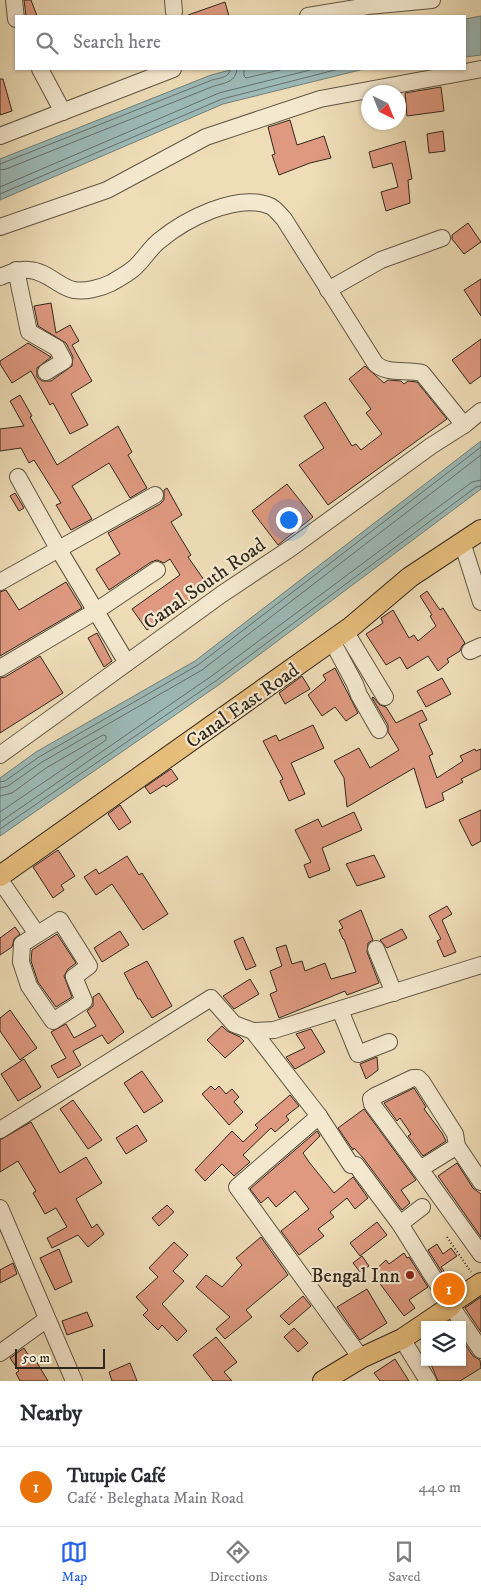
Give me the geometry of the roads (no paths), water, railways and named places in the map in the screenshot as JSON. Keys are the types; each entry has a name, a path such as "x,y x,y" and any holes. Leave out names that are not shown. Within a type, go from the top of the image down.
{"main road":[{"name":"Canal East Road","path":"0,876 338,636 410,577 481,530"},
{"path":"323,1381 360,1358 402,1339 480,1284"}],"street":[{"path":"14,0 16,15"},
{"path":"314,15 368,6 432,0"},
{"path":"41,70 63,112"},
{"path":"0,136 170,70"},
{"path":"0,227 107,190 206,137 320,99 481,70"},
{"path":"0,122 28,125"},
{"path":"0,277 16,270 30,270 42,273 73,290 93,289 110,284 133,269 156,243 173,229 190,220 230,204 251,201 272,206 284,219 378,366 393,370 422,373 464,425"},
{"path":"328,290 381,260 442,238"},
{"path":"16,270 29,332 57,348 64,361 46,372"},
{"name":"Canal South Road","path":"0,755 222,594 291,548 481,411"},
{"path":"18,477 59,550 127,663"},
{"path":"0,582 155,495"},
{"path":"462,542 481,602"},
{"path":"0,668 96,612 157,570"},
{"path":"338,636 384,697"},
{"path":"338,636 358,695 379,730"},
{"path":"0,880 37,934"},
{"path":"60,920 89,966 74,977 84,1000 53,1021 30,986 21,962 22,944 37,934 60,920"},
{"path":"376,949 394,994"},
{"path":"0,1130 211,998 234,1024 253,1031 274,1030 394,994 481,965"},
{"path":"340,1010 358,1054 389,1042"},
{"path":"253,1031 319,1116 351,1164 356,1165 400,1224 481,1350"},
{"path":"481,1182 457,1146 455,1134 418,1078 413,1078 371,1099 372,1104 481,1254"},
{"path":"319,1116 237,1187 360,1358"},
{"path":"420,1169 457,1146"},
{"path":"400,1224 422,1207"},
{"path":"0,1208 74,1381"},
{"path":"0,1353 47,1319"},
{"path":"402,1339 428,1381"}],"water":[{"path":"481,16 481,55 466,57 466,19"},
{"path":"230,70 360,70 223,104 0,200 0,159 211,75"},
{"path":"481,441 481,489 220,684 0,836 0,778 36,752 195,661"}],"place":[{"name":"Bengal Inn","path":"410,1275"},
{"name":"Tutupie Café","path":"449,1289"}]}
